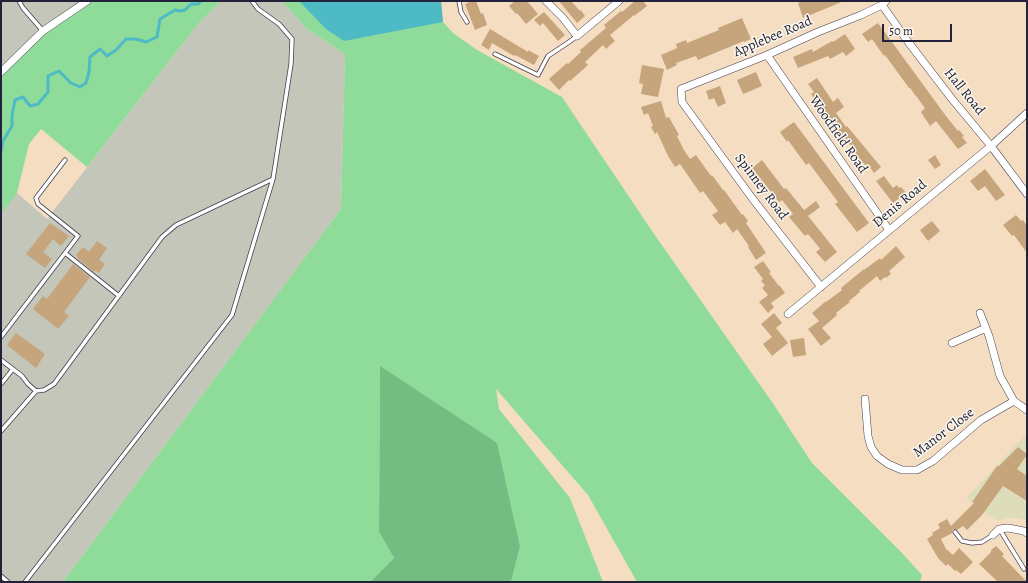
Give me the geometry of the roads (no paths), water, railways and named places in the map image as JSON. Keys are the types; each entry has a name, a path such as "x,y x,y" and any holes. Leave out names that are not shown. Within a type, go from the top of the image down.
{"street":[{"path":"1,72 42,31 87,1"},
{"path":"546,1 563,18 577,36 619,1"},
{"name":"Applebee Road","path":"682,102 681,89 767,55 861,15 884,3"},
{"name":"Hall Road","path":"884,3 909,43 1027,194"},
{"name":"Woodfield Road","path":"767,55 889,230"},
{"name":"Spinney Road","path":"682,102 752,198 821,287"},
{"name":"Denis Road","path":"788,314 991,146 1027,114"},
{"path":"980,313 989,336 1000,376 1014,401 1027,410"},
{"path":"952,343 986,328"},
{"name":"Manor Close","path":"865,399 868,436 871,447 877,456 888,464 902,470 917,470 933,461 981,420 1014,401"},
{"path":"993,535 999,529 1008,528 1027,533"}],"lane":[{"path":"20,1 23,8 42,31"},
{"path":"25,582 232,315 274,179 292,64 292,39 279,24 258,9 252,1"},
{"path":"459,1 461,12 467,22"},
{"path":"496,54 538,75 548,56 577,36"},
{"path":"1,337 78,236 38,204 36,198 65,160"},
{"path":"1,431 36,391 44,390 54,384 162,237 176,225 274,179"},
{"path":"65,253 119,296"},
{"path":"1,360 22,376 36,391"},
{"path":"1,384 13,369"},
{"path":"999,529 1024,569"},
{"path":"955,532 962,541 972,543 982,542 993,535"},
{"path":"1,576 8,582"}],"water":[{"path":"299,1 441,1 443,22 344,41 326,29"}],"waterway":[{"path":"1,152 3,141 12,126 12,115 15,100 23,97 30,106 38,104 48,92 48,76 59,71 71,83 80,87 86,83 89,72 90,57 100,49 107,56 116,50 126,39 136,39 146,42 157,37 160,19 175,10 185,10 191,4 198,4 201,1"}]}
